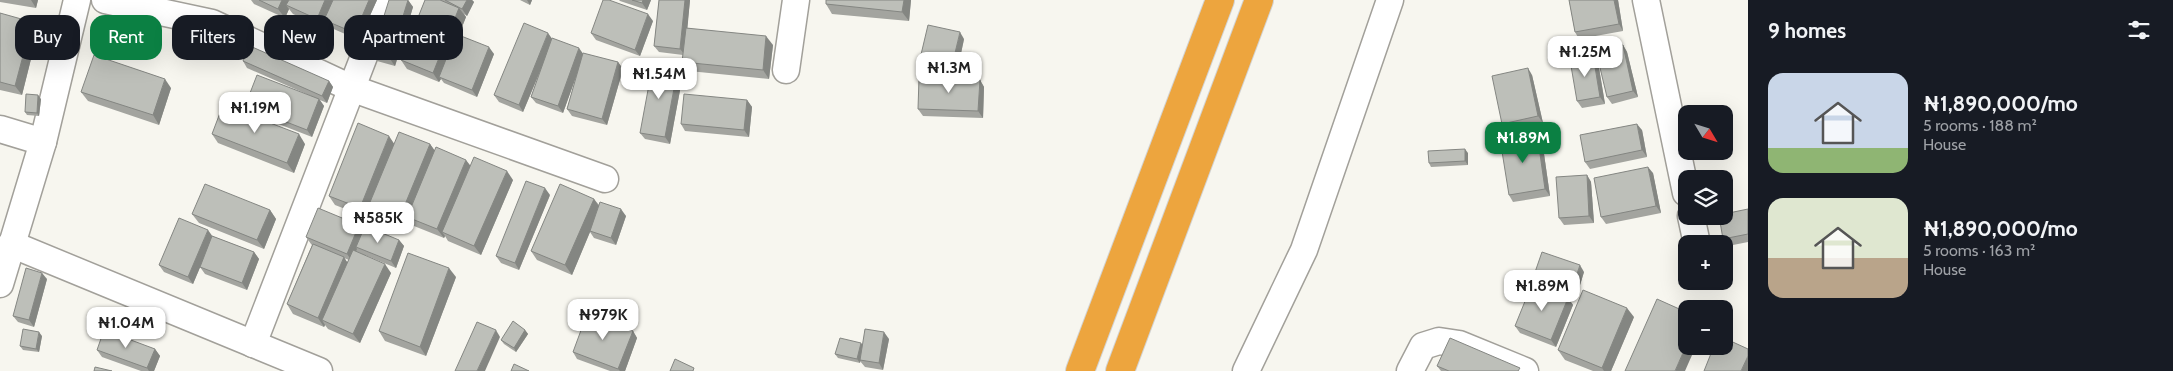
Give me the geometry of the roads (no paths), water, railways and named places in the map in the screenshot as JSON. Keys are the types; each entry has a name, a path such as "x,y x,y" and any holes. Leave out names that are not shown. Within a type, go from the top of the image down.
{"highway":[{"path":"1080,371 1220,0"},
{"path":"1120,371 1259,0"}],"street":[{"path":"0,284 43,142 77,0"},
{"path":"105,0 212,23 351,88 605,179"},
{"path":"253,344 384,0"},
{"path":"786,70 796,0"},
{"path":"1246,371 1304,250 1390,0"},
{"path":"1646,0 1681,170"},
{"path":"0,128 43,142"},
{"path":"11,244 319,371"},
{"path":"1410,371 1423,346 1439,340 1460,344 1525,371"}]}
